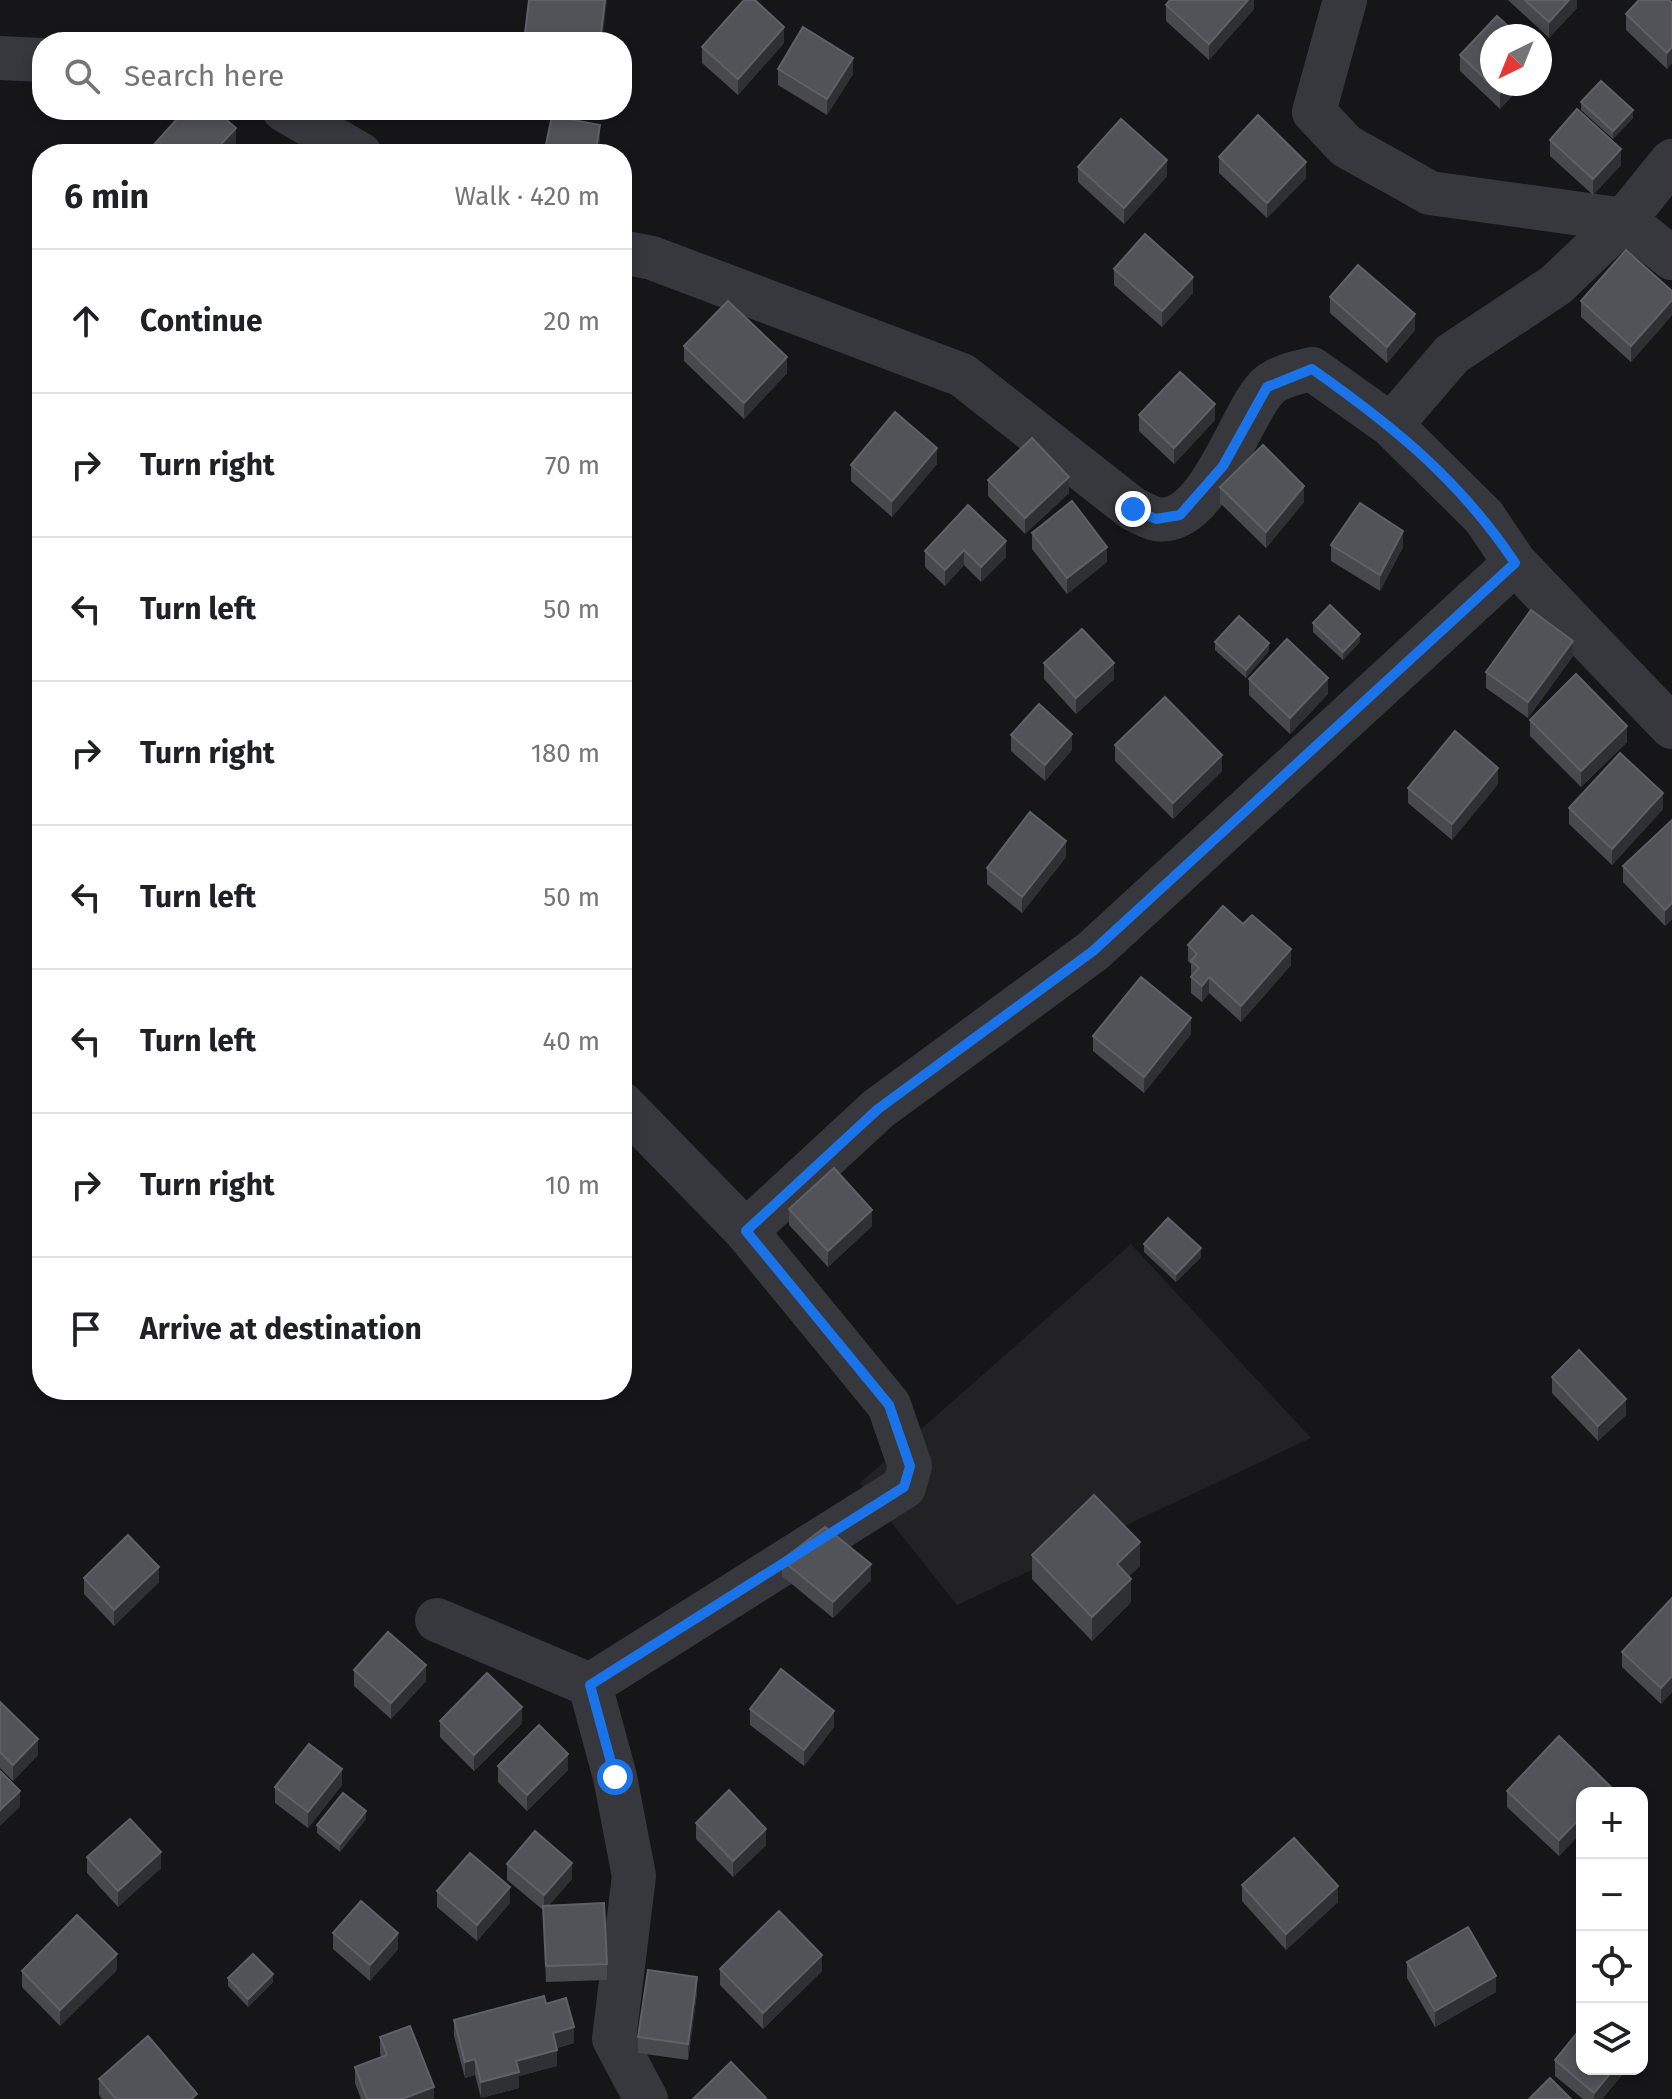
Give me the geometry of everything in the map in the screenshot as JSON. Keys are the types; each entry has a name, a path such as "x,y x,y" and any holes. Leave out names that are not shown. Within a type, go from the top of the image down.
{"street":[{"path":"1345,0 1314,112 1346,146 1430,193 1624,220 1672,258"},
{"path":"0,58 32,60"},
{"path":"301,120 343,144"},
{"path":"1391,425 1452,354 1556,285 1624,220 1672,161"},
{"path":"632,254 652,258 962,375 1133,509 1156,519 1180,515 1223,466 1267,387 1286,376 1312,369 1391,425 1484,517 1515,563 1672,727"},
{"path":"746,1231 878,1109 1093,951 1515,563"},
{"path":"590,1685 904,1487 910,1466 889,1405 746,1231 632,1114"},
{"path":"437,1620 590,1685"},
{"path":"590,1685 615,1777 634,1876 614,2039 646,2099"}],"shaded area":[{"path":"1131,1244 1311,1438 957,1605 860,1483"}],"building":[{"path":"529,0 605,0 601,32 525,32"},
{"path":"744,0 755,0 784,27 738,79 702,47"},
{"path":"1170,0 1248,0 1209,44 1166,5"},
{"path":"1525,0 1569,0 1549,22"},
{"path":"1639,0 1669,0 1672,3 1672,47 1667,53 1626,14"},
{"path":"1497,16 1506,24 1489,24"},
{"path":"803,27 853,58 827,99 778,69"},
{"path":"1480,34 1480,74 1460,55"},
{"path":"1601,81 1633,110 1613,131 1581,102"},
{"path":"1577,109 1621,149 1593,179 1550,140"},
{"path":"1258,115 1306,162 1267,203 1219,157"},
{"path":"1121,119 1167,160 1124,208 1078,167"},
{"path":"176,120 227,120 236,128 221,144 155,144"},
{"path":"551,120 600,125 597,144 546,144"},
{"path":"1145,234 1193,277 1162,311 1114,269"},
{"path":"1626,250 1672,291 1672,300 1631,346 1581,301"},
{"path":"1358,265 1415,314 1387,347 1330,297"},
{"path":"728,301 787,357 744,403 684,346"},
{"path":"1180,372 1215,404 1174,448 1139,415"},
{"path":"895,412 937,448 892,501 851,465"},
{"path":"1032,438 1069,477 1025,518 988,480"},
{"path":"1263,445 1304,486 1266,532 1220,487"},
{"path":"1072,501 1107,547 1067,578 1032,533"},
{"path":"1360,503 1403,531 1380,575 1331,545"},
{"path":"968,505 1006,541 981,567 964,550 945,570 925,551"},
{"path":"1330,605 1360,634 1343,652 1313,623"},
{"path":"1531,610 1573,641 1528,702 1486,672"},
{"path":"1239,616 1269,643 1246,670 1215,642"},
{"path":"1082,629 1114,663 1076,698 1044,663"},
{"path":"1287,639 1328,678 1290,718 1249,679"},
{"path":"1576,674 1627,726 1581,771 1530,720"},
{"path":"1165,697 1222,755 1173,803 1115,745"},
{"path":"1039,704 1072,734 1045,765 1011,735"},
{"path":"1455,731 1498,768 1452,824 1408,788"},
{"path":"1620,753 1663,793 1612,849 1569,808"},
{"path":"1030,812 1066,841 1022,897 987,868"},
{"path":"1672,820 1672,903 1665,910 1623,866"},
{"path":"1223,906 1243,924 1252,915 1291,949 1241,1006 1209,977 1202,986 1191,977 1199,968 1191,961 1197,954 1188,945"},
{"path":"1141,977 1191,1018 1144,1077 1093,1036"},
{"path":"834,1168 872,1210 828,1251 789,1209"},
{"path":"1168,1218 1201,1248 1176,1274 1144,1244"},
{"path":"1579,1350 1626,1399 1598,1426 1552,1377"},
{"path":"1094,1495 1140,1542 1117,1564 1131,1579 1092,1617 1032,1555"},
{"path":"825,1527 871,1564 833,1602 782,1560"},
{"path":"128,1535 159,1567 114,1610 84,1578"},
{"path":"1672,1598 1672,1676 1661,1688 1622,1652"},
{"path":"388,1632 426,1665 391,1703 354,1670"},
{"path":"781,1669 834,1711 804,1750 750,1709"},
{"path":"487,1673 522,1707 474,1755 440,1721"},
{"path":"0,1702 38,1739 13,1765 0,1752"},
{"path":"539,1725 568,1754 527,1795 498,1766"},
{"path":"1559,1736 1611,1787 1576,1787 1576,1822 1559,1840 1507,1791"},
{"path":"309,1744 342,1769 308,1812 275,1787"},
{"path":"0,1771 20,1791 0,1810"},
{"path":"729,1790 766,1829 733,1861 696,1823"},
{"path":"343,1793 366,1811 340,1844 317,1825"},
{"path":"130,1819 161,1852 118,1891 87,1857"},
{"path":"535,1831 572,1863 544,1895 507,1864"},
{"path":"1294,1838 1338,1886 1286,1934 1242,1885"},
{"path":"470,1853 510,1887 477,1925 437,1891"},
{"path":"361,1901 398,1933 370,1965 333,1933"},
{"path":"604,1903 607,1964 546,1966 543,1906"},
{"path":"779,1911 822,1955 763,2013 720,1969"},
{"path":"77,1915 117,1954 60,2010 22,1971"},
{"path":"1468,1927 1496,1976 1435,2011 1407,1962"},
{"path":"253,1954 273,1974 248,1999 228,1978"},
{"path":"648,1970 697,1977 688,2044 638,2037"},
{"path":"544,1996 546,2004 566,1998 574,2027 553,2033 557,2050 516,2061 519,2072 481,2082 475,2059 465,2062 454,2020"},
{"path":"410,2026 434,2087 402,2099 367,2099 355,2067 387,2055 380,2037"},
{"path":"1576,2034 1576,2075 1609,2075 1594,2093 1555,2060"},
{"path":"148,2036 197,2094 191,2099 116,2099 99,2079"},
{"path":"731,2062 765,2099 693,2099"},
{"path":"1550,2078 1571,2099 1529,2099"}],"route":[{"path":"615,1777 590,1685 904,1487 910,1466 889,1405 746,1231 878,1109 1093,951 1515,563 1484,517 1391,425 1312,369 1286,376 1267,387 1223,466 1180,515 1156,519 1133,509"}]}
